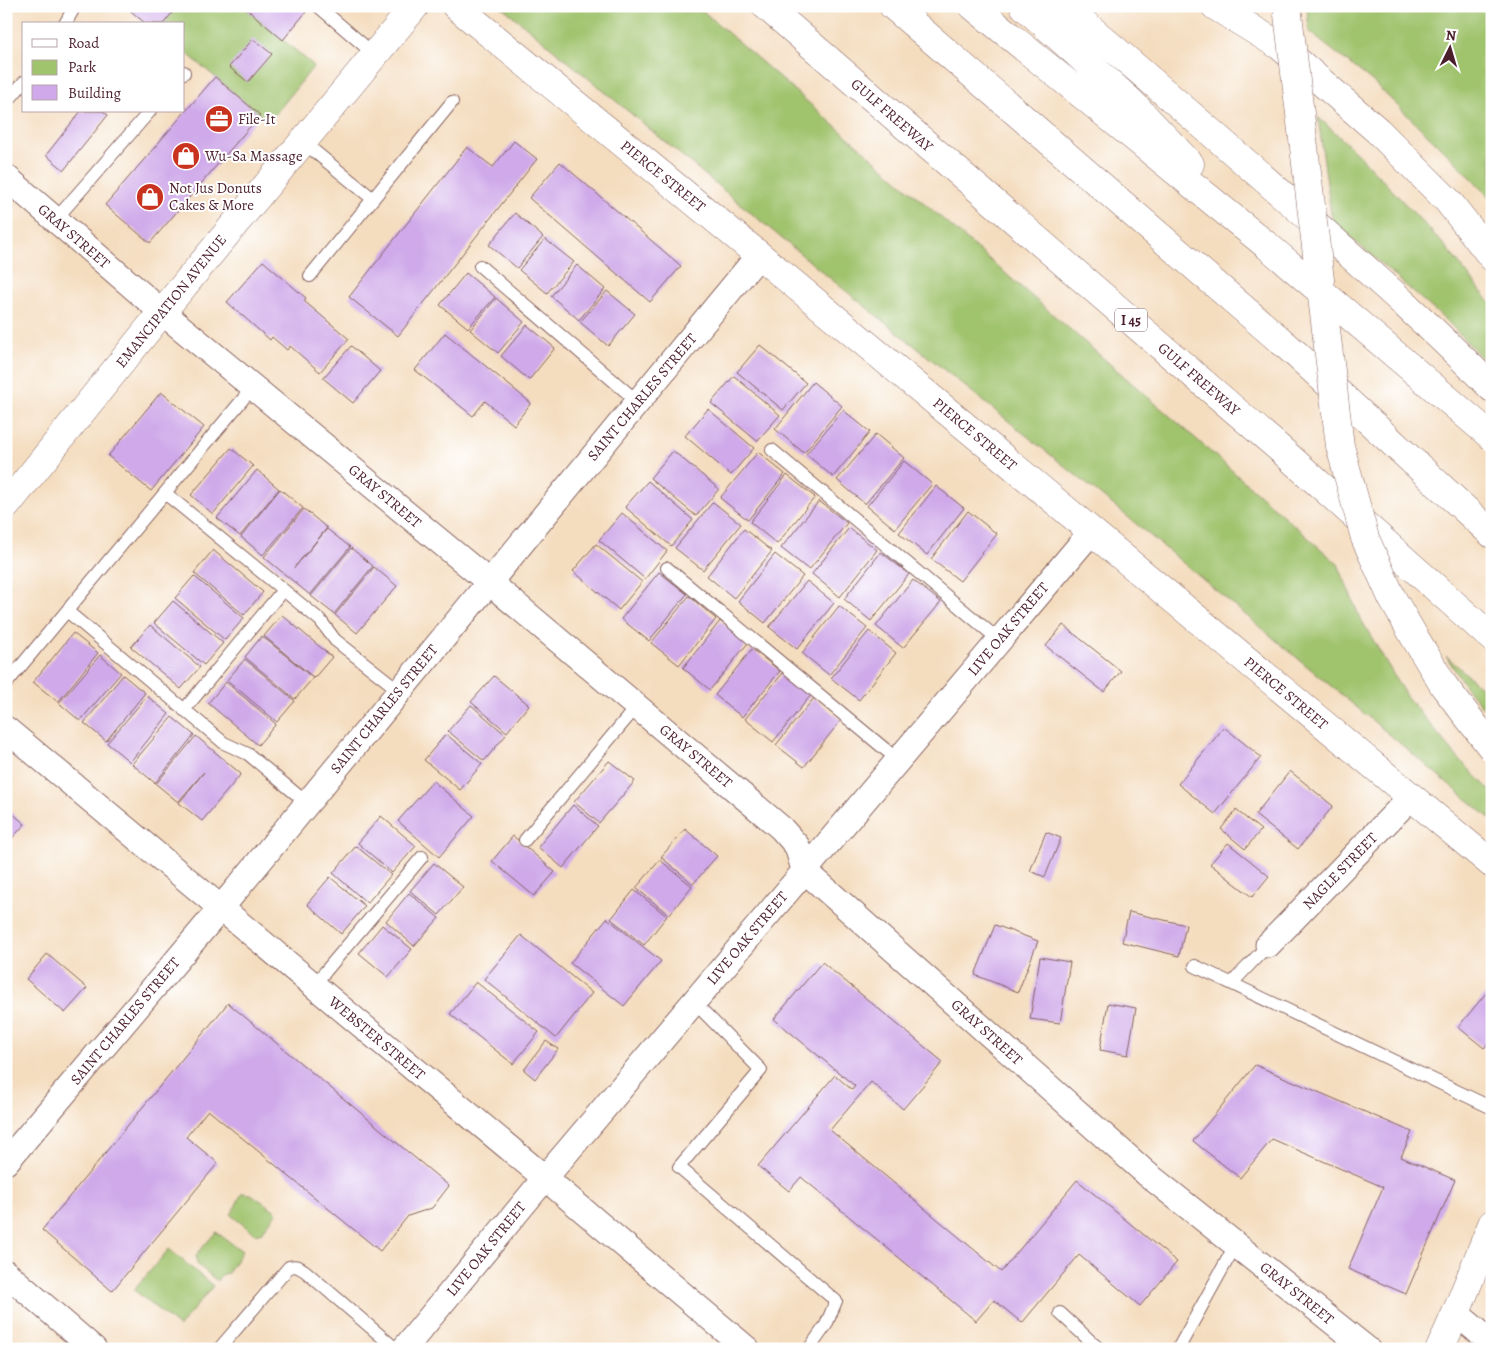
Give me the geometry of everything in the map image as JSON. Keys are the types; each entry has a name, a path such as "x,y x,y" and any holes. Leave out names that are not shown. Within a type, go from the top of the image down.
{"main road":[{"name":"EMANCIPATION AVENUE","path":"6,506 162,312 416,6"},
{"name":"PIERCE STREET","path":"456,6 1092,530 1492,864"},
{"name":"GULF FREEWAY","path":"766,6 1280,448 1492,638"},
{"path":"893,6 1296,354 1492,534"},
{"path":"973,6 1270,248 1492,437"},
{"path":"1024,6 1131,102 1270,248"},
{"path":"1064,6 1402,300 1492,388"},
{"path":"1215,6 1280,46 1378,131 1448,201 1492,257"},
{"path":"1287,6 1340,446 1364,538 1392,598 1444,686 1492,748"},
{"path":"1440,1349 1492,1224"}],"street":[{"name":"GRAY STREET","path":"6,177 162,312 489,582 781,828 797,846 804,870 1147,1174 1367,1349"},
{"name":"SAINT CHARLES STREET","path":"6,1162 221,908 759,255"},
{"name":"LIVE OAK STREET","path":"404,1349 545,1178 1092,530"},
{"name":"WEBSTER STREET","path":"6,729 545,1178 746,1349"},
{"name":"NAGLE STREET","path":"1268,945 1411,797"},
{"path":"6,1273 94,1349"},
{"path":"1456,1314 1492,1344"}],"lane":[{"path":"66,22 75,6"},
{"path":"318,6 375,55"},
{"path":"6,103 22,84"},
{"path":"310,276 452,102"},
{"path":"55,220 149,112"},
{"path":"303,142 373,199"},
{"path":"480,266 638,402"},
{"path":"6,684 253,387"},
{"path":"772,450 999,640"},
{"path":"164,493 320,620 335,640 400,691"},
{"path":"667,568 898,760"},
{"path":"184,710 283,590"},
{"path":"67,611 224,743 248,754 307,803"},
{"path":"525,840 637,706"},
{"path":"314,985 422,857"},
{"path":"1232,983 1268,945"},
{"path":"1196,966 1492,1108"},
{"path":"694,1001 761,1070 679,1167 836,1301 826,1325 809,1349"},
{"path":"1178,1349 1236,1244"},
{"path":"220,1349 289,1267 293,1266 297,1266 305,1271 396,1349"},
{"path":"1060,1313 1099,1349"}],"green space":[{"path":"178,6 243,6 314,66 269,122 185,52 185,22 165,22"},
{"path":"501,6 697,6 1338,564 1359,616 1406,696 1458,758 1492,792 1492,820 1123,513 826,275"},
{"path":"1307,6 1492,6 1492,200 1465,171 1371,80 1309,32"},
{"path":"1318,117 1355,151 1445,246 1492,305 1492,369 1451,325 1332,221"},
{"path":"1446,656 1492,697 1492,718 1465,686"},
{"path":"242,1193 251,1194 277,1212 262,1232 255,1234 231,1215"},
{"path":"216,1232 242,1251 228,1273 221,1275 217,1281 197,1264 196,1255"},
{"path":"169,1249 213,1286 179,1327 134,1290"}],"building":[{"path":"125,6 178,6 165,22 144,22"},
{"path":"243,6 299,6 306,12 283,40"},
{"path":"253,39 272,54 248,82 229,67"},
{"path":"215,77 260,115 150,243 105,205"},
{"path":"80,112 104,112 108,115 64,170 46,155"},
{"path":"514,141 537,159 398,336 349,297 467,147 493,167"},
{"path":"560,162 681,266 650,302 529,198"},
{"path":"515,213 543,237 517,268 489,245"},
{"path":"545,239 574,262 547,293 519,270"},
{"path":"263,261 306,298 304,301 349,339 320,372 290,346 287,350 272,337 270,340 227,302"},
{"path":"577,265 605,289 579,320 551,296"},
{"path":"466,273 495,297 468,328 440,305"},
{"path":"607,291 635,314 608,346 580,322"},
{"path":"496,298 524,322 498,353 470,330"},
{"path":"527,325 555,348 529,380 501,356"},
{"path":"445,333 531,403 514,425 485,401 473,416 415,370"},
{"path":"760,345 806,383 783,410 737,372"},
{"path":"351,346 380,371 353,403 323,378"},
{"path":"734,376 780,415 757,441 711,403"},
{"path":"813,382 842,406 804,453 775,429"},
{"path":"161,392 204,427 151,491 108,456"},
{"path":"708,409 754,448 731,475 685,436"},
{"path":"843,410 870,432 833,477 806,454"},
{"path":"876,434 904,458 865,504 837,480"},
{"path":"231,448 253,466 213,514 191,495"},
{"path":"673,451 719,489 696,516 650,478"},
{"path":"758,452 785,474 748,520 720,498"},
{"path":"904,461 932,484 895,529 867,506"},
{"path":"257,470 279,489 240,536 217,518"},
{"path":"787,475 815,497 777,544 750,522"},
{"path":"648,481 693,520 671,546 625,507"},
{"path":"936,486 964,508 927,555 899,533"},
{"path":"280,489 303,508 263,555 241,537"},
{"path":"819,501 847,523 809,570 781,548"},
{"path":"713,502 741,524 703,570 675,548"},
{"path":"304,509 327,528 294,568 327,529 350,547 310,595 264,557"},
{"path":"968,511 997,534 960,581 931,559"},
{"path":"622,513 667,551 645,579 599,540"},
{"path":"849,528 877,550 840,597 812,574"},
{"path":"744,529 772,551 734,598 707,576"},
{"path":"596,544 642,582 619,610 573,571"},
{"path":"351,548 373,566 334,614 311,596"},
{"path":"213,550 263,592 244,615 194,573"},
{"path":"881,552 909,574 871,621 844,599"},
{"path":"775,554 803,576 765,623 738,601"},
{"path":"374,567 397,586 357,633 335,615"},
{"path":"659,572 687,594 649,641 621,619"},
{"path":"194,576 244,618 225,640 175,598"},
{"path":"913,580 941,602 903,648 876,626"},
{"path":"807,581 834,603 797,649 769,627"},
{"path":"689,596 716,619 679,665 651,643"},
{"path":"173,601 223,643 204,665 154,623"},
{"path":"839,606 867,628 829,675 802,653"},
{"path":"282,615 332,657 314,678 264,636"},
{"path":"720,621 748,643 710,690 683,668"},
{"path":"150,625 200,667 181,689 131,647"},
{"path":"1063,625 1121,671 1104,692 1046,646"},
{"path":"869,631 896,653 859,700 831,678"},
{"path":"73,633 98,653 58,702 33,682"},
{"path":"262,636 313,678 295,699 245,657"},
{"path":"752,649 780,671 742,717 715,695"},
{"path":"100,655 121,673 80,721 59,703"},
{"path":"245,659 295,701 277,722 227,680"},
{"path":"783,673 811,695 773,742 745,719"},
{"path":"123,675 145,693 106,741 84,723"},
{"path":"494,676 529,705 507,732 471,702"},
{"path":"226,682 276,724 258,745 208,703"},
{"path":"147,696 169,714 130,762 107,743"},
{"path":"814,698 841,720 804,767 776,745"},
{"path":"471,705 506,735 484,761 448,731"},
{"path":"172,717 194,735 155,783 132,764"},
{"path":"1224,727 1261,757 1215,814 1178,784"},
{"path":"446,734 482,764 460,790 424,760"},
{"path":"196,736 241,774 202,821 179,803 204,772 178,802 156,784"},
{"path":"609,761 635,781 599,823 574,802"},
{"path":"1290,771 1333,806 1298,849 1255,815"},
{"path":"433,781 474,816 439,857 398,821"},
{"path":"573,805 598,826 563,868 538,847"},
{"path":"6,808 25,824 6,845"},
{"path":"1236,810 1261,830 1245,849 1221,829"},
{"path":"381,816 416,846 392,873 358,843"},
{"path":"685,829 717,856 693,884 661,857"},
{"path":"1046,832 1061,838 1045,877 1030,871"},
{"path":"513,836 555,872 534,896 492,861"},
{"path":"1228,843 1269,876 1252,897 1210,864"},
{"path":"356,846 391,875 367,903 333,873"},
{"path":"660,860 692,886 669,915 636,888"},
{"path":"434,863 463,887 439,915 410,891"},
{"path":"330,877 365,906 341,934 307,904"},
{"path":"634,890 667,916 644,945 611,919"},
{"path":"409,893 439,918 414,946 386,921"},
{"path":"1129,912 1186,925 1179,956 1122,942"},
{"path":"607,918 661,961 624,1006 570,963"},
{"path":"382,925 412,949 388,977 359,953"},
{"path":"995,925 1038,941 1018,992 975,975"},
{"path":"521,935 592,993 556,1038 484,979"},
{"path":"47,954 87,988 65,1013 26,979"},
{"path":"1040,957 1070,962 1060,1023 1030,1019"},
{"path":"822,962 943,1062 903,1109 871,1082 830,1130 1001,1272 1077,1180 1177,1262 1140,1306 1079,1255 1022,1323 994,1300 976,1321 801,1177 789,1191 758,1166 835,1075 852,1090 855,1086 774,1019"},
{"path":"476,982 539,1032 513,1064 450,1014"},
{"path":"1492,986 1492,1039 1484,1048 1458,1027"},
{"path":"228,1003 449,1186 432,1208 408,1216 380,1251 208,1110 186,1137 218,1163 112,1291 42,1230"},
{"path":"1108,1003 1136,1008 1128,1055 1100,1050"},
{"path":"546,1041 558,1049 535,1079 524,1070"},
{"path":"1255,1065 1412,1132 1401,1157 1455,1180 1406,1294 1348,1269 1383,1187 1272,1139 1240,1178 1193,1141"},
{"path":"1296,1344 1305,1349 1294,1349"}],"place":[{"name":"File-It","path":"219,119"},
{"name":"Wu-Sa Massage","path":"186,156"},
{"name":"Not Jus Donuts Cakes & More","path":"150,197"}]}
